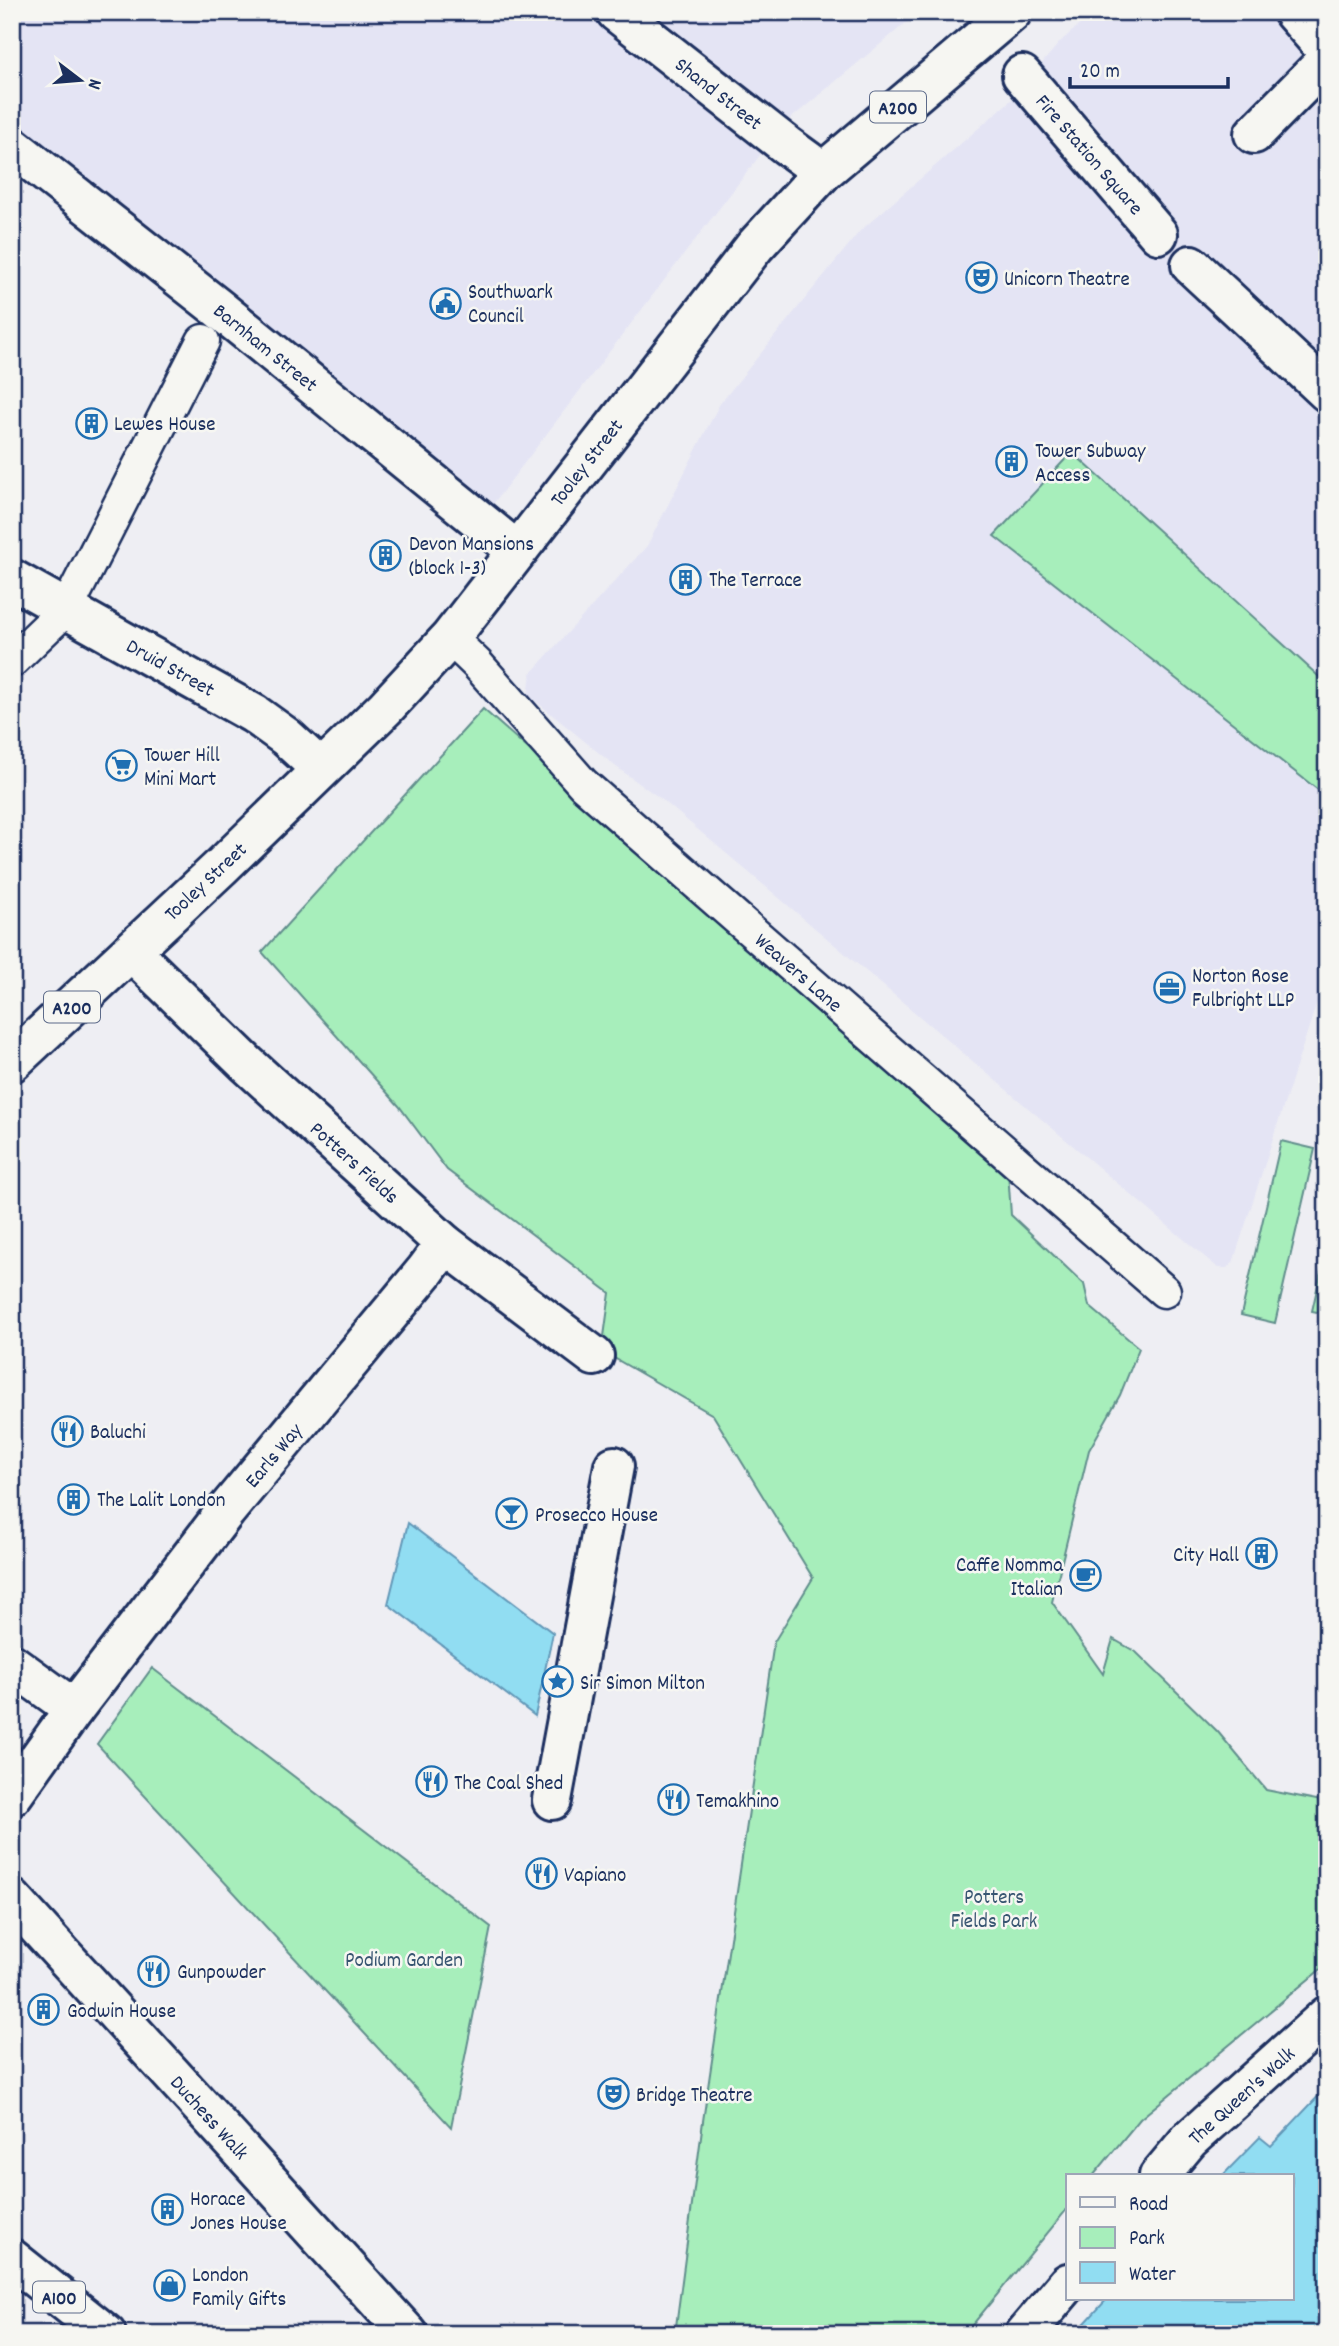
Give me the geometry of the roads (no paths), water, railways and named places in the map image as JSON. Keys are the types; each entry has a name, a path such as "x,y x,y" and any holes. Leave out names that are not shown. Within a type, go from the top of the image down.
{"main road":[{"name":"Shand Street","path":"616,12 823,172"},
{"name":"Tooley Street","path":"12,1062 385,708 450,638 755,246 823,172 1012,12"},
{"path":"1293,12 1327,51"},
{"path":"1254,134 1327,60"},
{"name":"Fire Station Square","path":"1022,75 1158,234"},
{"name":"Barnham Street","path":"12,146 218,308 517,551"},
{"path":"1191,265 1327,392"},
{"name":"Druid Street","path":"12,579 254,714 286,737 321,769"},
{"name":"Potters Fields","path":"131,951 247,1064 445,1244 594,1356"},
{"name":"Earls Way","path":"12,1796 74,1709 226,1511 445,1244"},
{"path":"552,1800 614,1466"},
{"path":"12,1664 74,1709"},
{"name":"Duchess Walk","path":"12,1899 408,2334"},
{"name":"The Queen's Walk","path":"1161,2174 1189,2140 1327,2016"},
{"name":"A100","path":"12,2259 106,2334"},
{"path":"1025,2334 1066,2285"}],"lane":[{"path":"12,661 67,608 203,341"},
{"name":"Weavers Lane","path":"450,638 477,664 583,784 1164,1290"}],"water":[{"path":"408,1523 553,1633 535,1716 388,1604"},
{"path":"1327,2087 1327,2334 1075,2334 1106,2300 1294,2300 1294,2174 1224,2174 1260,2137 1271,2146"}],"place":[{"name":"Unicorn Theatre","path":"981,278"},
{"name":"Southwark Council","path":"445,303"},
{"name":"Lewes House","path":"91,423"},
{"name":"Tower Subway Access","path":"1012,462"},
{"name":"Devon Mansions (block 1-3)","path":"386,555"},
{"name":"The Terrace","path":"686,579"},
{"name":"Tower Hill Mini Mart","path":"121,766"},
{"name":"Norton Rose Fulbright LLP","path":"1169,987"},
{"name":"Baluchi","path":"67,1431"},
{"name":"The Lalit London","path":"74,1499"},
{"name":"Prosecco House","path":"512,1514"},
{"name":"City Hall","path":"1262,1554"},
{"name":"Caffe Nomma Italian","path":"1086,1576"},
{"name":"Sir Simon Milton","path":"557,1682"},
{"name":"The Coal Shed","path":"431,1782"},
{"name":"Temakhino","path":"673,1800"},
{"name":"Vapiano","path":"541,1874"},
{"name":"Gunpowder","path":"154,1971"},
{"name":"Godwin House","path":"44,2010"},
{"name":"Bridge Theatre","path":"613,2094"},
{"name":"Horace Jones House","path":"167,2210"},
{"name":"London Family Gifts","path":"169,2286"}],"park label":[{"name":"Potters Fields Park","path":"994,1908"},
{"name":"Podium Garden","path":"404,1959"}]}
